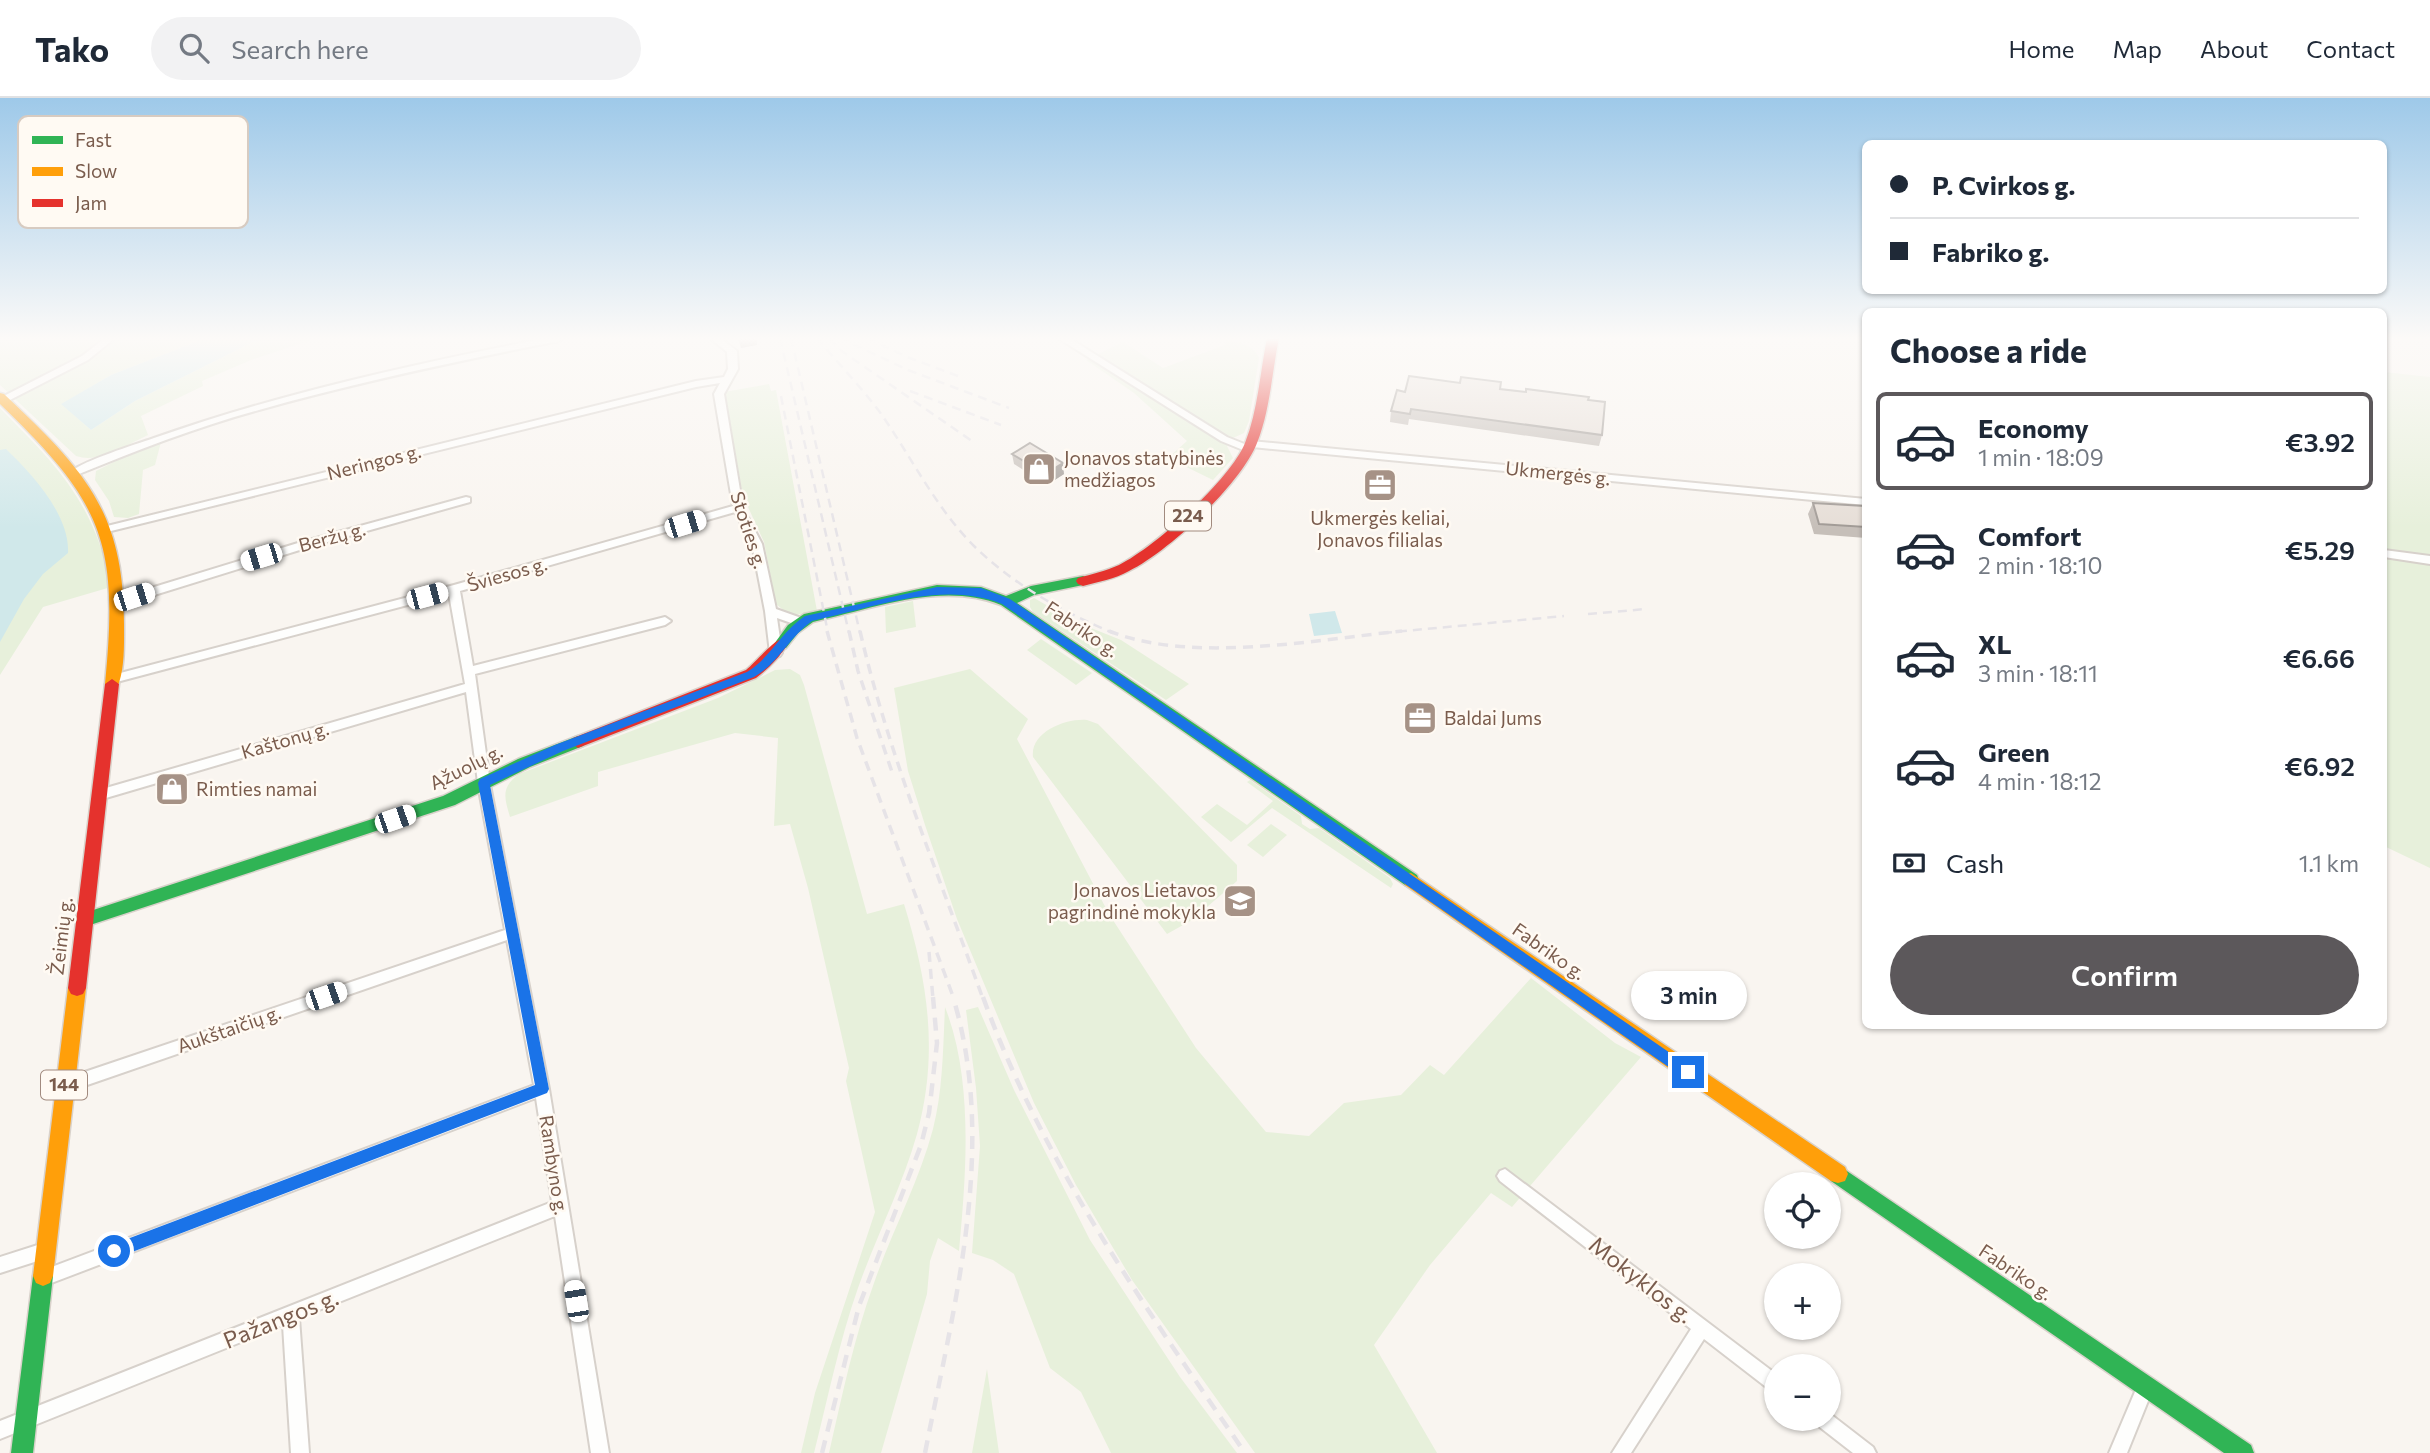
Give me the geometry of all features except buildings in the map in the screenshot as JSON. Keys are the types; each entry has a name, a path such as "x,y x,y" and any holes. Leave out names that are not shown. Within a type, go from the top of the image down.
{"main road":[{"name":"Žeimių g.","path":"5,401 75,472 93,497 107,529 115,559 119,602 113,679 22,1453"},
{"name":"224","path":"1006,602 1031,592 1105,576 1128,566 1156,546 1218,489 1240,464 1250,446 1260,401"},
{"name":"Fabriko g.","path":"800,622 834,611 937,590 981,592 1006,602 2243,1453"},
{"name":"Ąžuolų g.","path":"84,920 449,801 577,741 733,682 763,667 800,622"}],"street":[{"path":"75,472 159,437 274,401"},
{"name":"Neringos g.","path":"107,529 625,401"},
{"name":"Stoties g.","path":"720,401 738,508 757,544 771,611 776,653"},
{"path":"1164,401 1224,439 1250,446"},
{"name":"Ukmergės g.","path":"1250,446 1862,502"},
{"name":"Beržų g.","path":"119,602 302,545 466,500"},
{"name":"Šviesos g.","path":"113,679 454,589 738,508"},
{"path":"2387,554 2430,560"},
{"name":"Rambyno g.","path":"454,589 484,783 542,1089 600,1453"},
{"path":"771,611 800,622"},
{"path":"468,671 665,621"},
{"name":"Kaštonų g.","path":"99,795 471,686"},
{"name":"Aukštaičių g.","path":"64,1086 512,933"},
{"path":"41,1279 542,1089"},
{"name":"Mokyklos g.","path":"1505,1176 1764,1375"},
{"name":"Pažangos g.","path":"0,1430 561,1206"},
{"path":"0,1265 44,1251"},
{"path":"291,1315 300,1453"},
{"path":"1622,1453 1702,1327"},
{"path":"2118,1453 2146,1386"},
{"path":"1839,1431 1867,1453"}],"green space":[{"path":"17,401 67,401 62,404 91,430 135,401 172,401 141,416 148,435 104,456 76,456"},
{"path":"726,401 778,401 817,611 795,615 787,613 776,604 764,542 743,496"},
{"path":"1143,401 1252,401 1244,433 1233,438 1227,446 1233,458 1213,480 1168,458 1187,441"},
{"path":"2387,401 2430,401 2430,556 2387,550"},
{"path":"0,408 71,488 95,532 111,587 43,607 0,675"},
{"path":"157,440 161,442 155,465 143,470 139,514 128,518 114,517 109,501 95,480 96,471"},
{"path":"2387,558 2430,564 2430,868 2387,847"},
{"path":"1034,598 1076,622 1121,640 1189,684 1166,700 1033,612 1030,600"},
{"path":"913,601 916,627 886,633 885,607"},
{"path":"1041,639 1092,673 1076,685 1027,650"},
{"path":"790,669 800,675 804,685 867,914 904,904 919,961 928,1018 929,1046 928,1075 917,1134 851,1308 814,1453 801,1453 815,1393 875,1212 846,1081 849,1068 808,888 790,824 774,826 778,738 735,733 598,772 598,786 510,817 505,798 509,783 519,774 718,698 775,670"},
{"path":"970,669 1028,719 1017,739 1109,914 1196,1048 1266,1132 1309,1136 1344,1103 1401,1095 1430,1065 1444,1075 1531,978 1615,1043 1641,1057 1512,1207 1491,1193 1430,1265 1374,1345 1437,1453 1255,1453 1132,1280 1076,1185 1034,1103 957,919 908,771 894,688"},
{"path":"1087,720 1098,724 1237,865 1237,881 1192,920 1167,934 1033,757 1037,740 1051,728 1069,721"},
{"path":"1250,780 1301,816 1302,824 1310,829 1319,828 1390,878 1393,884 1391,888 1272,808 1231,842 1201,817 1217,804 1247,825 1273,801 1247,782"},
{"path":"1271,824 1287,835 1263,857 1247,845"},
{"path":"945,1007 960,1066 966,1128 959,1251 938,1238 930,1261 927,1294 881,1453 829,1453 860,1325 933,1129 941,1084"},
{"path":"978,1007 1014,1090 1090,1240 1180,1377 1237,1453 1111,1453 1081,1392 1050,1368 1014,1274 993,1260 972,1253 980,1146 966,1010"},
{"path":"987,1369 999,1453 972,1453"}],"water":[{"path":"66,401 135,401 91,430 61,404"},
{"path":"6,449 48,496 63,524 68,553 43,574 24,599 0,642 0,450"},
{"path":"1335,611 1342,633 1314,636 1309,614"}],"railway":[{"path":"782,401 828,633"},
{"path":"795,401 849,633"},
{"path":"806,401 860,633"},
{"path":"871,401 947,515 974,546 1005,573 1039,596 1113,633"},
{"path":"914,401 972,441"},
{"path":"937,401 1001,425"},
{"path":"991,401 1009,408"},
{"path":"1588,614 1646,609"},
{"path":"1393,632 1564,616"},
{"path":"827,631 857,738 954,999"},
{"path":"849,631 858,671 892,772"},
{"path":"860,631 900,771 983,999"},
{"path":"1109,631 1142,641 1215,648 1292,644 1393,632"},
{"path":"1393,632 1402,631"},
{"path":"1383,633 1393,632"},
{"path":"929,952 933,999"},
{"path":"822,1453 859,1306 921,1145 929,1113 937,1043 933,997"},
{"path":"925,1453 958,1283 972,1168 972,1110 966,1053 953,997"},
{"path":"983,997 1007,1059 1066,1176 1134,1289 1245,1453"}],"traffic: fast":[{"path":"781,644 793,629 809,618 937,590 981,592 1006,602 1031,591 1083,581"},
{"path":"1006,602 1411,880"},
{"path":"84,920 449,801 524,763 578,742"},
{"path":"1841,1176 2243,1453"},
{"path":"22,1453 43,1276"}],"traffic: slow":[{"path":"4,401 65,463 87,492 103,522 112,555 117,591 117,634 112,684"},
{"path":"1411,880 1835,1172"},
{"path":"43,1276 77,988"}],"traffic: jam":[{"path":"1083,581 1117,571 1142,557 1216,492 1244,457 1251,443 1262,401"},
{"path":"578,742 751,674 767,661 781,644"},
{"path":"77,988 112,684"}],"place":[{"name":"Jonavos statybinės medžiagos","path":"1039,469"},
{"name":"Ukmergės keliai, Jonavos filialas","path":"1380,485"},
{"name":"Baldai Jums","path":"1420,718"},
{"name":"Rimties namai","path":"172,789"},
{"name":"Jonavos Lietavos pagrindinė mokykla","path":"1240,901"}],"route":[{"path":"114,1251 542,1089 484,783 559,748 751,674 763,667 791,630 808,618 937,590 981,592 1006,602 1688,1072"}]}
